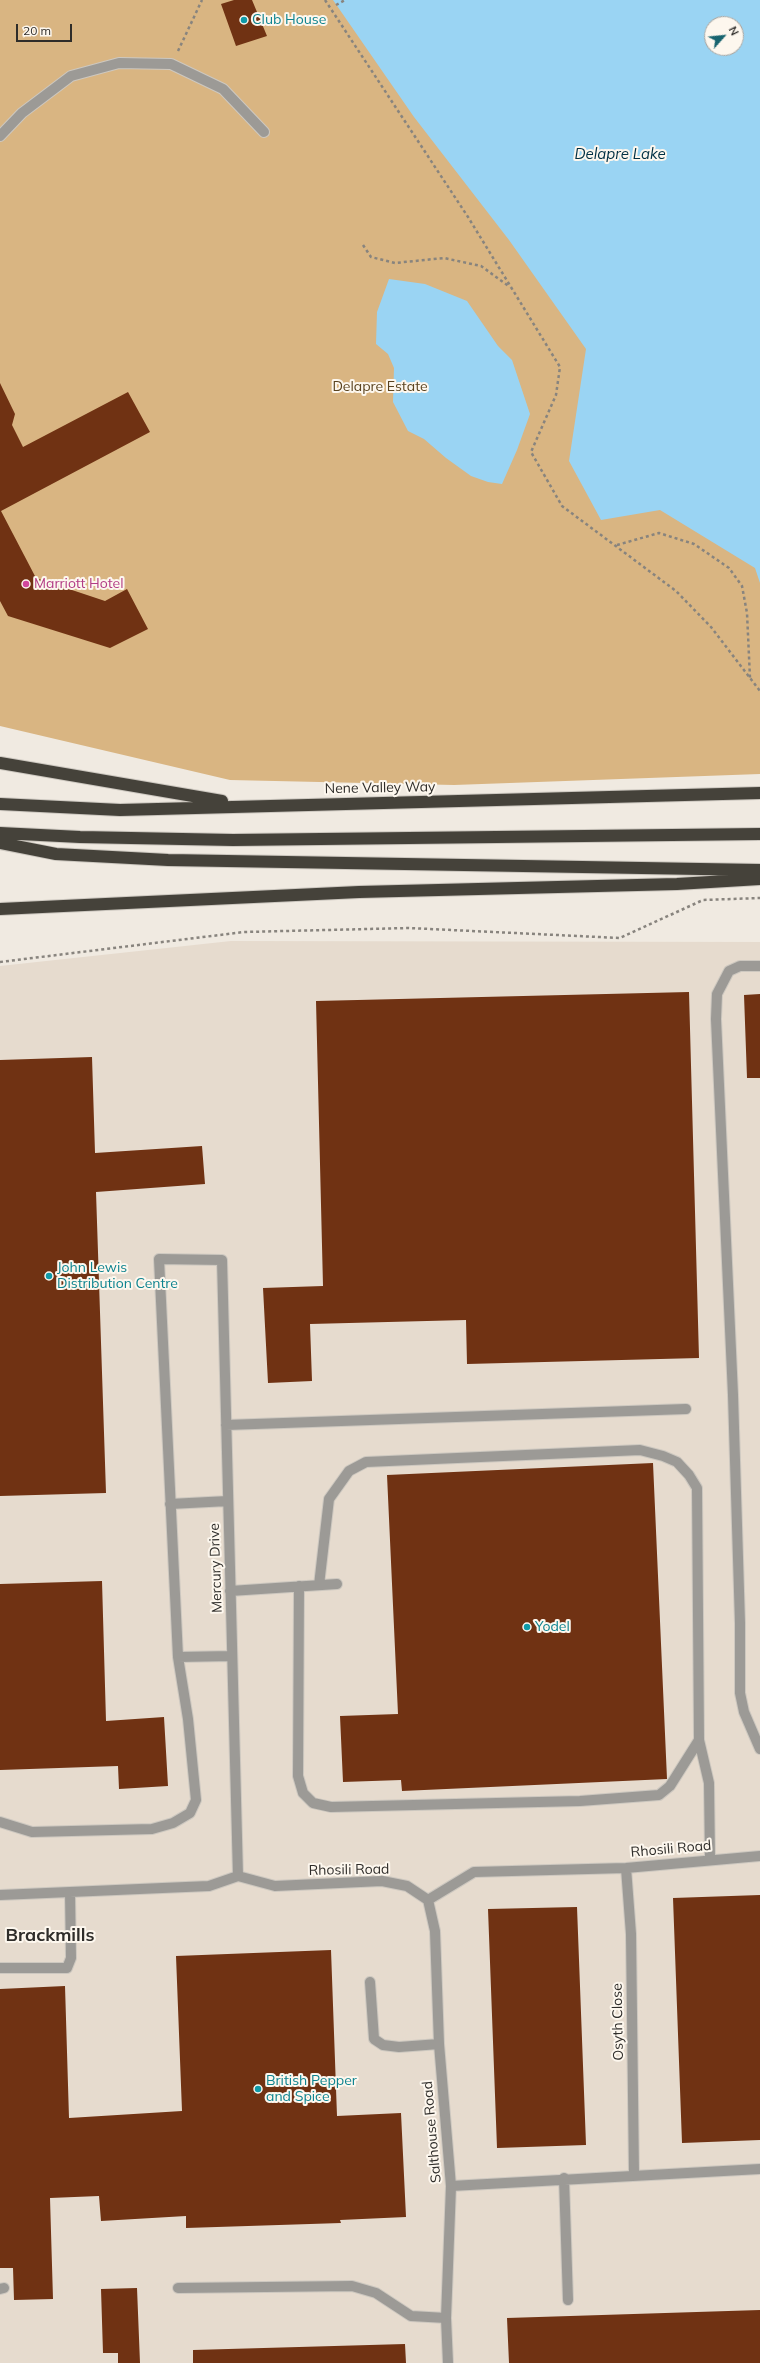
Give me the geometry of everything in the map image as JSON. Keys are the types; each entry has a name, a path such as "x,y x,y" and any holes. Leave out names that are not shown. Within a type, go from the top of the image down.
{"highway":[{"path":"0,763 247,805"},
{"name":"Nene Valley Way","path":"0,804 120,810 247,805 481,802 760,792"},
{"path":"0,833 232,840 760,834"},
{"path":"0,843 56,854 168,860 760,870"},
{"path":"0,909 359,892 677,884 760,879"}],"street":[{"path":"0,136 22,113 71,76 120,63 171,64 223,89 264,132"},
{"path":"760,966 740,966 729,971 717,994 716,1019 733,1403 740,1623 740,1693 744,1712 760,1749"},
{"name":"Mercury Drive","path":"170,1504 159,1259 222,1260 238,1876"},
{"path":"226,1425 686,1409"},
{"path":"319,1585 329,1499 350,1471 366,1462 640,1450 663,1456 677,1462 689,1475 697,1488 699,1740 709,1783 710,1859"},
{"path":"0,1822 32,1832 152,1829 173,1823 190,1813 196,1800 188,1719 178,1657 170,1504 228,1501"},
{"path":"230,1591 337,1584"},
{"path":"299,1586 298,1776 303,1793 313,1803 331,1807 580,1801 659,1795 670,1786 699,1740"},
{"path":"178,1657 232,1656"},
{"name":"Rhosili Road","path":"238,1876 275,1886 382,1881 407,1886 428,1900 474,1872 626,1868 710,1859 760,1856"},
{"name":"Osyth Close","path":"626,1868 631,1934 634,2175"},
{"path":"0,1895 210,1886 238,1876"},
{"path":"0,1968 67,1968 72,1958 70,1892"},
{"name":"Salthouse Road","path":"428,1900 435,1931 439,2044 451,2186 446,2318 448,2363"},
{"path":"370,1982 374,2039 383,2045 399,2047 439,2044"},
{"path":"451,2186 564,2178 760,2169"},
{"path":"564,2178 568,2300"},
{"path":"178,2288 352,2286 376,2293 411,2316 446,2318"}],"path":[{"path":"171,64 202,0"},
{"path":"325,0 420,142 560,367 556,394 531,452 562,506 676,591 711,627 760,691"},
{"path":"336,5 345,0"},
{"path":"363,245 371,257 395,263 444,258 481,266 512,288"},
{"path":"617,546 659,533 694,544 729,568 742,586 747,613 750,678"},
{"path":"0,962 244,932 409,928 620,938 703,900 760,898"}],"shaded area":[{"path":"231,941 760,942 760,2363 0,2363 0,966"}],"green space":[{"name":"Delapre Estate","path":"0,0 760,0 760,774 454,785 230,780 0,726"}],"water":[{"name":"Delapre Lake","path":"333,0 760,0 760,583 755,568 660,510 601,520 569,461 586,349 509,240 414,117"},
{"path":"389,279 425,284 467,301 498,346 512,360 530,414 517,450 502,484 488,482 471,476 446,458 424,439 408,431 393,402 394,368 388,354 376,344 377,312"}],"building":[{"name":"Club House","path":"234,0 252,0 267,36 236,46 221,4"},
{"path":"0,383 15,414 12,425 23,447 128,392 150,432 1,511 36,578 105,601 127,589 148,629 110,648 8,616 0,601"},
{"path":"689,992 699,1358 467,1364 466,1320 310,1324 312,1381 268,1383 263,1288 323,1286 316,1001"},
{"path":"760,994 760,1078 747,1078 744,995"},
{"name":"John Lewis Distribution Centre","path":"92,1057 95,1153 202,1146 205,1184 96,1192 106,1493 0,1496 0,1060"},
{"name":"Yodel","path":"653,1463 667,1779 402,1791 401,1780 343,1782 340,1716 398,1714 387,1475"},
{"path":"102,1581 106,1721 164,1717 168,1786 119,1789 118,1766 0,1770 0,1584"},
{"path":"760,1895 760,2140 682,2143 673,1898"},
{"path":"577,1907 586,2145 497,2148 488,1909"},
{"path":"331,1950 337,2116 401,2113 406,2217 340,2220 341,2223 186,2228 186,2216 101,2221 99,2196 50,2198 53,2299 14,2300 13,2268 0,2268 0,1989 65,1986 69,2118 182,2111 176,1956"},
{"path":"137,2288 140,2363 118,2363 118,2353 103,2353 101,2289"},
{"path":"760,2310 760,2363 509,2363 507,2318"},
{"path":"405,2344 406,2363 193,2363 193,2350"}],"place":[{"name":"Club House","path":"244,20"},
{"name":"Marriott Hotel","path":"26,584"},
{"name":"John Lewis Distribution Centre","path":"49,1276"},
{"name":"Yodel","path":"527,1627"},
{"name":"British Pepper and Spice","path":"258,2089"}],"district":[{"name":"Brackmills","path":"50,1936"}]}
